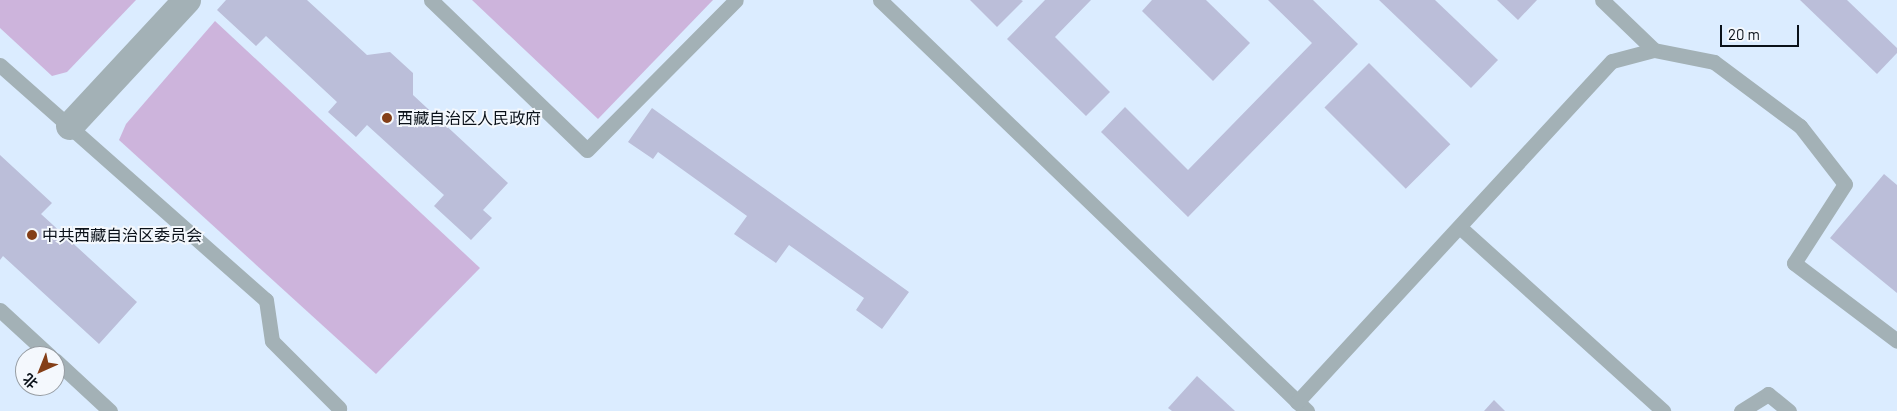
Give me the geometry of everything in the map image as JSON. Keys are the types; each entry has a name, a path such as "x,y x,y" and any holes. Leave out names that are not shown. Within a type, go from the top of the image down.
{"street":[{"path":"70,126 187,0"}],"lane":[{"path":"431,0 587,150 736,0"},
{"path":"880,0 1302,406 1612,61 1654,50 1714,62 1800,126 1845,184 1794,263 1897,341"},
{"path":"1602,0 1654,50"},
{"path":"0,65 266,300 272,341 339,408"},
{"path":"1463,230 1663,411"},
{"path":"0,310 39,346"},
{"path":"65,369 110,411"},
{"path":"1740,411 1768,394 1789,411"}],"shaded area":[{"path":"0,0 136,0 67,72 52,76 0,28"},
{"path":"472,0 713,0 598,119"},
{"path":"215,21 480,268 376,374 119,140 126,124"}],"building":[{"name":"西藏自治区人民政府","path":"226,0 307,0 367,55 390,52 413,73 413,95 508,183 483,210 492,218 471,240 434,206 444,195 367,125 356,137 328,112 337,102 266,36 256,46 217,10"},
{"path":"970,0 1021,0 1023,1 997,27"},
{"path":"1045,0 1091,0 1055,37 1110,92 1086,116 1007,39"},
{"path":"1152,0 1206,0 1250,43 1213,81 1142,11"},
{"path":"1268,0 1313,0 1358,44 1188,217 1101,132 1125,107 1188,170 1312,43"},
{"path":"1379,0 1435,0 1498,60 1471,88"},
{"path":"1497,0 1537,0 1518,20"},
{"path":"1800,0 1847,0 1897,48 1897,53 1877,74"},
{"path":"1369,63 1450,144 1406,189 1324,108"},
{"path":"652,108 909,292 882,329 856,310 864,298 789,245 776,263 734,234 747,216 658,152 653,159 628,142"},
{"name":"中共西藏自治区委员会","path":"0,155 52,203 41,214 137,302 99,344 3,256 0,260"},
{"path":"1884,174 1897,185 1897,293 1830,238"},
{"path":"1197,376 1235,411 1172,411 1168,408"},
{"path":"1494,400 1505,411 1484,411"}],"place":[{"name":"西藏自治区人民政府","path":"387,118"},
{"name":"中共西藏自治区委员会","path":"32,235"}]}
